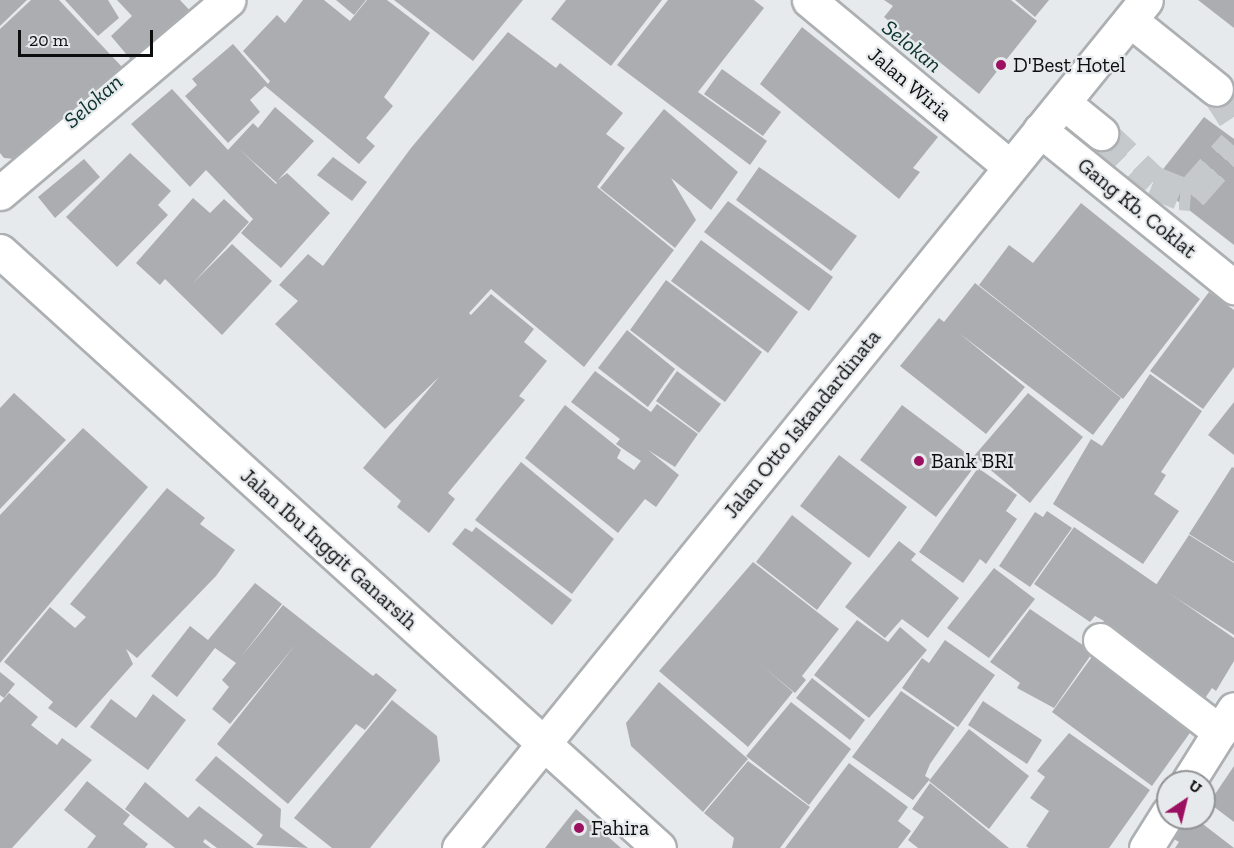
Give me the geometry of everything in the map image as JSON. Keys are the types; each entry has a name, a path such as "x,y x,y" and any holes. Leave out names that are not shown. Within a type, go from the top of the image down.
{"main road":[{"path":"0,193 228,0"},
{"name":"Jalan Wiria","path":"809,0 1010,167"},
{"path":"1138,10 1216,89"},
{"name":"Jalan Otto Iskandardinata","path":"459,848 1138,10"},
{"path":"1064,103 1101,133"},
{"name":"Gang Kb. Coklat","path":"1040,130 1234,287"},
{"name":"Jalan Ibu Inggit Ganarsih","path":"0,251 659,848"},
{"path":"1100,640 1227,720 1196,770"},
{"path":"1146,848 1157,830"}],"building":[{"path":"0,0 27,0 0,26"},
{"path":"31,0 59,0 123,68 15,159 4,158 0,153 0,29"},
{"path":"65,0 108,0 119,18 98,36"},
{"path":"117,0 180,0 194,15 132,61 111,36 132,16"},
{"path":"303,0 324,0 350,21 367,0 387,0 430,33 384,97 393,106 366,138 375,146 359,164 265,86 250,100 260,112 228,143 185,96 197,85 192,79 233,44 268,84 270,81 243,51 277,15 285,23"},
{"path":"336,0 366,0 354,15"},
{"path":"394,0 523,0 473,61"},
{"path":"566,0 662,0 611,66 551,19"},
{"path":"668,0 754,0 764,8 698,92 767,141 750,165 617,65"},
{"path":"884,0 1011,0 1037,21 979,94 884,17 893,6"},
{"path":"1015,0 1049,0 1035,17"},
{"path":"1198,0 1234,0 1234,28"},
{"path":"802,27 938,137 913,168 920,172 899,199 760,84"},
{"path":"508,32 556,68 560,63 623,113 606,134 625,148 597,187 674,250 584,367 491,289 469,313 471,315 491,294 534,329 524,342 547,361 519,396 525,400 448,493 455,499 429,533 397,507 401,501 363,468 439,377 385,429 275,324 298,301 279,285 308,254 323,266 411,148"},
{"path":"722,69 781,112 763,136 704,94"},
{"path":"172,89 228,150 253,123 258,128 275,107 314,141 278,180 287,173 330,213 281,268 241,233 253,219 206,170 190,187 131,124","holes":["238,148 277,183 276,184"]},
{"path":"664,109 738,172 711,210 671,178 696,220 675,248 600,188"},
{"path":"1204,117 1234,139 1234,245 1153,182"},
{"path":"130,153 171,191 158,205 168,215 117,267 66,217"},
{"path":"333,157 367,182 352,201 317,175"},
{"path":"84,159 100,177 55,218 38,197"},
{"path":"759,167 857,236 831,271 736,200"},
{"path":"193,198 210,213 224,199 249,222 193,283 232,244 272,281 222,335 165,279 160,285 136,263"},
{"path":"728,201 833,277 809,311 704,232"},
{"path":"1081,203 1200,299 1123,399 979,285 1009,245 1033,263"},
{"path":"701,240 798,312 768,353 671,281"},
{"path":"666,280 762,352 725,402 630,330"},
{"path":"975,283 1121,398 1093,435 959,333 1025,387 986,434 900,366 939,318 944,322"},
{"path":"1209,292 1234,310 1234,367 1203,409 1150,371"},
{"path":"627,330 675,369 648,407 598,368"},
{"path":"595,371 651,412 657,404 698,434 675,467 648,450 679,475 656,507 645,499 618,533 525,458 565,405 621,450 617,458 634,470 641,461 616,444 620,439 571,402"},
{"path":"677,371 721,404 699,433 656,401"},
{"path":"1150,374 1202,411 1161,472 1166,475 1154,494 1179,511 1143,564 1053,504 1091,439 1102,446"},
{"path":"14,393 66,440 0,509 0,408"},
{"path":"1028,393 1083,437 1030,503 974,456"},
{"path":"1234,402 1234,455 1208,435"},
{"name":"Bank BRI","path":"902,405 978,462 936,517 860,460"},
{"path":"83,428 148,487 0,663 0,515"},
{"path":"839,455 907,507 869,558 800,506"},
{"path":"521,462 614,539 572,594 475,520"},
{"path":"1232,467 1234,468 1234,562 1189,534"},
{"path":"978,468 1017,495 1006,511 1017,519 986,564 980,559 963,583 919,552"},
{"path":"167,488 205,518 200,524 235,550 216,576 137,658 126,649 133,664 76,728 48,708 53,702 4,662 50,607 75,628 86,617 70,604"},
{"path":"1047,511 1072,528 1030,587 999,566 1035,512 1043,517"},
{"path":"792,515 852,563 817,610 756,562"},
{"path":"476,527 572,600 552,625 452,544 465,528 472,532"},
{"path":"1074,527 1234,638 1234,661 1216,691 1212,688 1201,704 1095,634 1104,621 1095,616 1090,622 1034,584"},
{"path":"1189,535 1234,563 1234,635 1156,585"},
{"path":"899,541 916,554 911,560 959,598 928,638 902,619 885,638 845,607"},
{"path":"753,562 839,629 802,676 806,680 795,693 760,664 793,692 748,747 659,671"},
{"path":"994,568 1035,599 989,658 947,628"},
{"path":"255,583 282,604 241,657 283,605 373,676 376,673 397,690 365,730 356,724 288,804 217,744 296,644 230,724 212,709 229,687 222,680 236,663 215,648 177,697 151,676 190,626 208,640"},
{"path":"1030,609 1093,652 1054,708 1017,688 1020,683 990,662"},
{"path":"857,620 888,642 900,627 927,650 869,718 814,675"},
{"path":"945,640 995,675 958,727 902,688 922,658 929,663"},
{"path":"1099,647 1197,723 1163,770 1156,770 1156,780 1152,786 1052,712"},
{"path":"0,672 15,684 4,698 0,695"},
{"path":"812,678 865,720 850,740 796,698"},
{"path":"659,682 748,759 703,812 631,746 626,723"},
{"path":"901,691 955,728 930,764 925,776 930,779 913,800 852,757"},
{"path":"9,693 38,717 31,725 57,745 62,738 92,760 12,848 0,848 0,703"},
{"path":"153,694 186,720 148,770 90,727 111,699 136,718"},
{"path":"392,700 437,736 440,761 370,848 332,848 294,818"},
{"path":"983,701 1042,740 1027,764 968,725"},
{"path":"791,702 851,749 809,805 746,756"},
{"path":"969,729 1029,776 989,829 929,781"},
{"path":"1069,733 1150,790 1109,848 1029,848 1026,846 1049,811 1030,798 1045,777 1037,771"},
{"path":"216,756 281,809 280,827 308,848 256,845 263,835 195,780"},
{"path":"748,761 810,807 780,848 732,848 734,838 704,813"},
{"path":"849,763 908,807 898,821 911,831 898,848 785,848"},
{"path":"1234,766 1234,822 1216,808 1216,793"},
{"path":"87,781 130,815 123,824 148,844 145,848 87,848 96,836 64,810"},
{"path":"145,782 188,818 199,806 254,848 217,848 205,839 203,842 211,848 175,848 125,809"},
{"path":"930,783 1009,848 918,848 908,840 924,817 912,809"},
{"name":"Fahira","path":"576,809 621,848 545,848"},
{"path":"1180,830 1211,830 1234,848 1175,848 1179,842 1174,839"}],"tunnel":[{"path":"1216,89 1234,117"},
{"path":"1101,133 1153,182 1180,193 1191,194 1234,145"}],"place":[{"name":"D'Best Hotel","path":"1001,65"},
{"name":"Bank BRI","path":"919,461"},
{"name":"Fahira","path":"579,828"}],"water label":[{"name":"Selokan","path":"912,46"},
{"name":"Selokan","path":"93,101"}]}
